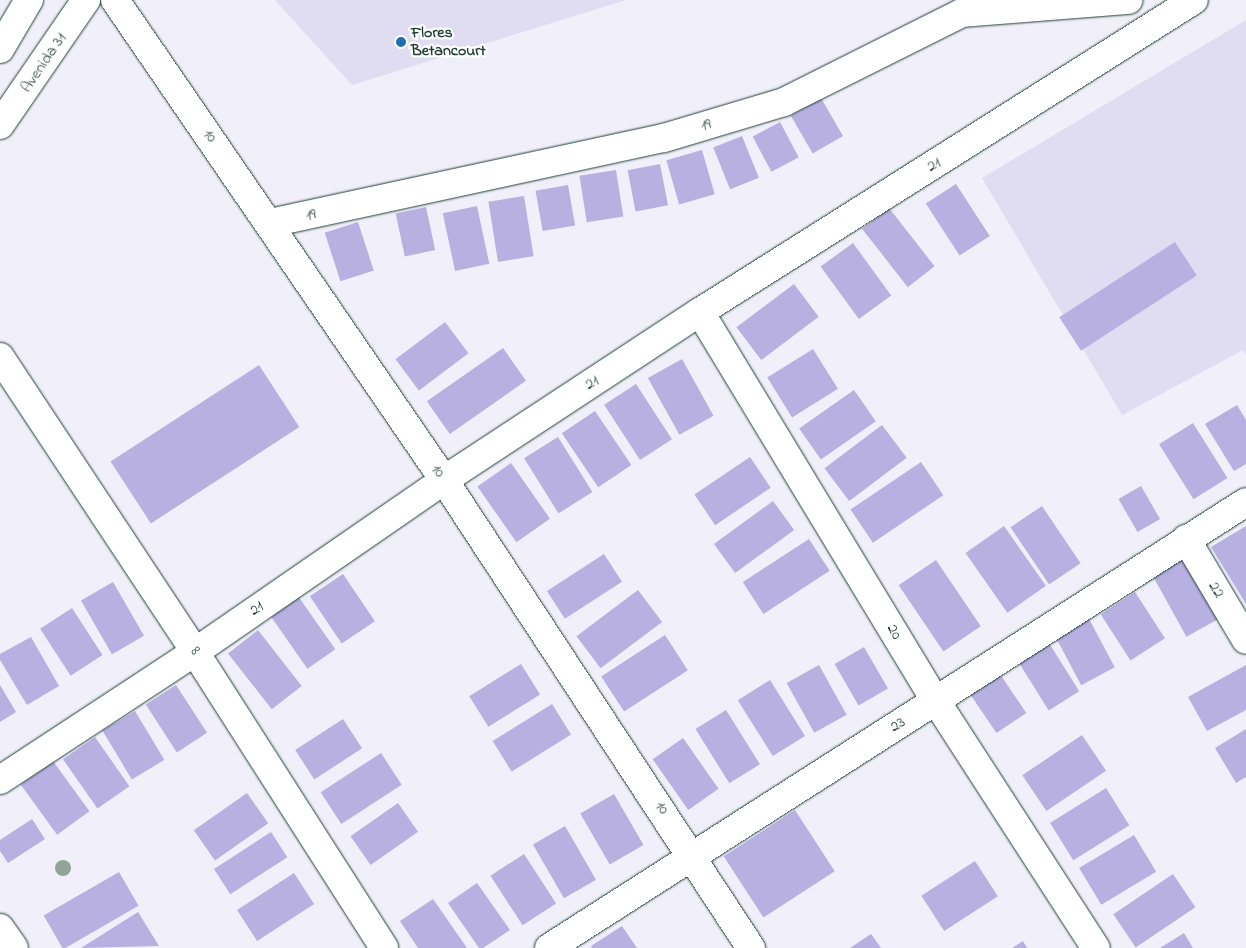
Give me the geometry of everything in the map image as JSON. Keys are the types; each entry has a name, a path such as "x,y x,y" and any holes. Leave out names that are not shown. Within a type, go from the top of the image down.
{"street":[{"path":"0,49 29,0"},
{"name":"Avenida 31","path":"0,125 86,0"},
{"name":"10","path":"115,0 270,223 444,480 693,855 751,948"},
{"name":"19","path":"270,223 664,138 784,102 962,13 1128,0"},
{"name":"21","path":"0,780 195,652 444,480 700,312 1194,0"},
{"name":"20","path":"700,312 936,701 1096,948"},
{"name":"8","path":"0,357 195,652 384,948"},
{"name":"23","path":"549,948 1246,502"},
{"name":"22","path":"1186,539 1246,640"},
{"path":"0,928 14,948"}],"shaded area":[{"name":"Flores Betancourt","path":"275,0 626,0 352,85"},
{"path":"1246,20 1246,355 1243,350 1122,415 982,178"}],"building":[{"path":"821,98 843,136 813,154 791,116"},
{"path":"780,122 799,157 771,172 753,137"},
{"path":"742,136 759,178 730,189 713,148"},
{"path":"702,150 715,194 679,204 666,160"},
{"path":"660,164 668,205 636,212 628,170"},
{"path":"616,170 623,216 587,222 579,176"},
{"path":"956,184 990,236 960,256 926,204"},
{"path":"568,185 575,225 543,231 536,191"},
{"path":"524,196 534,256 498,262 488,202"},
{"path":"477,206 489,264 455,271 443,213"},
{"path":"426,207 435,250 405,256 396,213"},
{"path":"889,208 935,266 908,287 862,229"},
{"path":"358,222 374,271 340,281 325,233"},
{"path":"1175,242 1197,276 1081,351 1059,317"},
{"path":"853,243 891,296 859,319 821,267"},
{"path":"794,284 819,317 761,360 736,327"},
{"path":"445,322 468,353 419,390 395,359"},
{"path":"503,348 526,381 450,434 427,401"},
{"path":"813,349 838,389 792,417 767,378"},
{"path":"682,359 714,416 679,435 648,378"},
{"path":"259,365 299,427 151,523 111,461"},
{"path":"636,384 672,439 640,460 604,405"},
{"path":"854,390 876,421 821,460 799,428"},
{"path":"1237,405 1246,420 1246,464 1234,471 1205,424"},
{"path":"595,411 631,465 598,487 562,433"},
{"path":"1193,423 1227,478 1194,499 1159,444"},
{"path":"882,425 907,458 849,501 824,468"},
{"path":"558,437 592,492 559,513 524,458"},
{"path":"750,457 771,488 715,525 694,494"},
{"path":"921,462 943,495 873,543 851,510"},
{"path":"511,463 550,519 516,542 477,487"},
{"path":"1141,486 1160,519 1137,532 1118,499"},
{"path":"773,501 794,530 735,573 714,544"},
{"path":"1042,506 1081,563 1049,584 1010,527"},
{"path":"1004,526 1046,586 1007,613 965,553"},
{"path":"1246,526 1246,604 1211,547"},
{"path":"809,539 830,571 763,614 743,582"},
{"path":"604,554 622,582 565,619 547,591"},
{"path":"1184,558 1218,619 1186,637 1153,575"},
{"path":"936,560 981,626 943,651 899,585"},
{"path":"343,574 375,621 342,644 310,596"},
{"path":"113,582 144,636 112,654 81,600"},
{"path":"638,590 662,622 601,668 577,636"},
{"path":"1135,592 1165,638 1131,660 1101,614"},
{"path":"298,596 335,649 307,669 270,616"},
{"path":"72,608 102,655 71,676 40,629"},
{"path":"1088,617 1115,667 1081,685 1054,635"},
{"path":"258,630 302,686 272,709 228,653"},
{"path":"665,635 688,670 624,712 601,676"},
{"path":"31,637 59,686 27,705 0,660 0,654"},
{"path":"1049,643 1079,691 1049,710 1018,662"},
{"path":"864,647 888,689 859,706 835,664"},
{"path":"521,664 540,695 488,727 469,696"},
{"path":"819,665 847,715 814,733 787,683"},
{"path":"1246,665 1246,710 1207,731 1188,697"},
{"path":"1000,674 1026,713 996,733 970,694"},
{"path":"770,680 805,736 773,756 738,700"},
{"path":"0,685 16,712 0,722"},
{"path":"176,685 207,733 177,752 146,705"},
{"path":"552,704 571,735 512,772 493,741"},
{"path":"726,710 760,764 729,783 695,729"},
{"path":"135,711 164,760 132,779 102,731"},
{"path":"343,719 362,748 314,779 295,750"},
{"path":"1246,729 1246,777 1236,783 1215,748"},
{"path":"1082,735 1106,771 1046,811 1022,775"},
{"path":"95,737 129,786 97,809 63,759"},
{"path":"683,738 719,789 688,810 653,759"},
{"path":"381,753 402,785 341,824 321,792"},
{"path":"53,761 89,811 57,835 21,785"},
{"path":"1106,788 1129,825 1073,860 1050,823"},
{"path":"247,793 268,823 215,861 194,830"},
{"path":"614,794 644,845 610,865 580,814"},
{"path":"398,803 418,832 371,865 350,836"},
{"path":"795,810 835,871 763,918 724,856"},
{"path":"32,819 45,839 8,863 0,851 0,840"},
{"path":"565,826 596,880 564,898 533,844"},
{"path":"271,832 287,857 230,894 214,869"},
{"path":"1134,835 1156,872 1101,905 1079,868"},
{"path":"524,854 556,903 523,925 490,876"},
{"path":"975,861 998,896 944,931 921,896"},
{"path":"119,872 138,906 65,948 62,948 44,916"},
{"path":"294,873 314,904 257,941 237,910"},
{"path":"1173,874 1195,907 1136,947 1113,914"},
{"path":"477,883 510,930 483,948 479,948 448,903"},
{"path":"433,899 467,948 418,948 400,921"},
{"path":"138,912 159,946 81,948"},
{"path":"622,926 637,948 592,948 591,946"},
{"path":"1184,933 1193,948 1160,948"},
{"path":"871,934 881,948 850,948"},
{"path":"1023,941 1027,948 1012,948"}],"place":[{"name":"Flores Betancourt","path":"401,42"}]}
